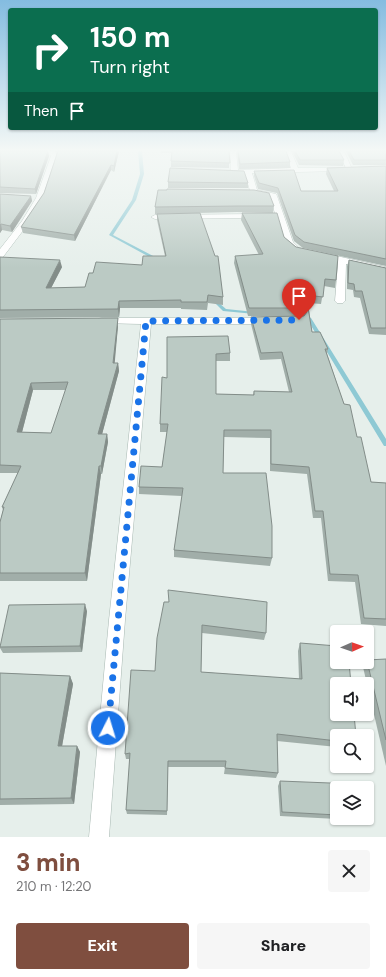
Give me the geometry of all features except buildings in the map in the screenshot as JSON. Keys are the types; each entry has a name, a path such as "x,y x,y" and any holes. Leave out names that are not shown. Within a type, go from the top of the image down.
{"street":[{"path":"0,255 25,222 40,190"},
{"path":"250,190 250,192 273,196 272,216 289,243 299,252 386,270"},
{"path":"155,217 272,216"},
{"path":"340,301 342,261"},
{"path":"92,321 276,320"},
{"path":"99,837 117,620 146,321"}],"waterway":[{"path":"137,190 134,200 111,235 155,259"},
{"path":"216,297 217,303 225,310 255,313"},
{"path":"276,315 297,317"},
{"path":"306,318 309,318 386,444"}],"route":[{"path":"108,728 146,321 299,320"}]}
